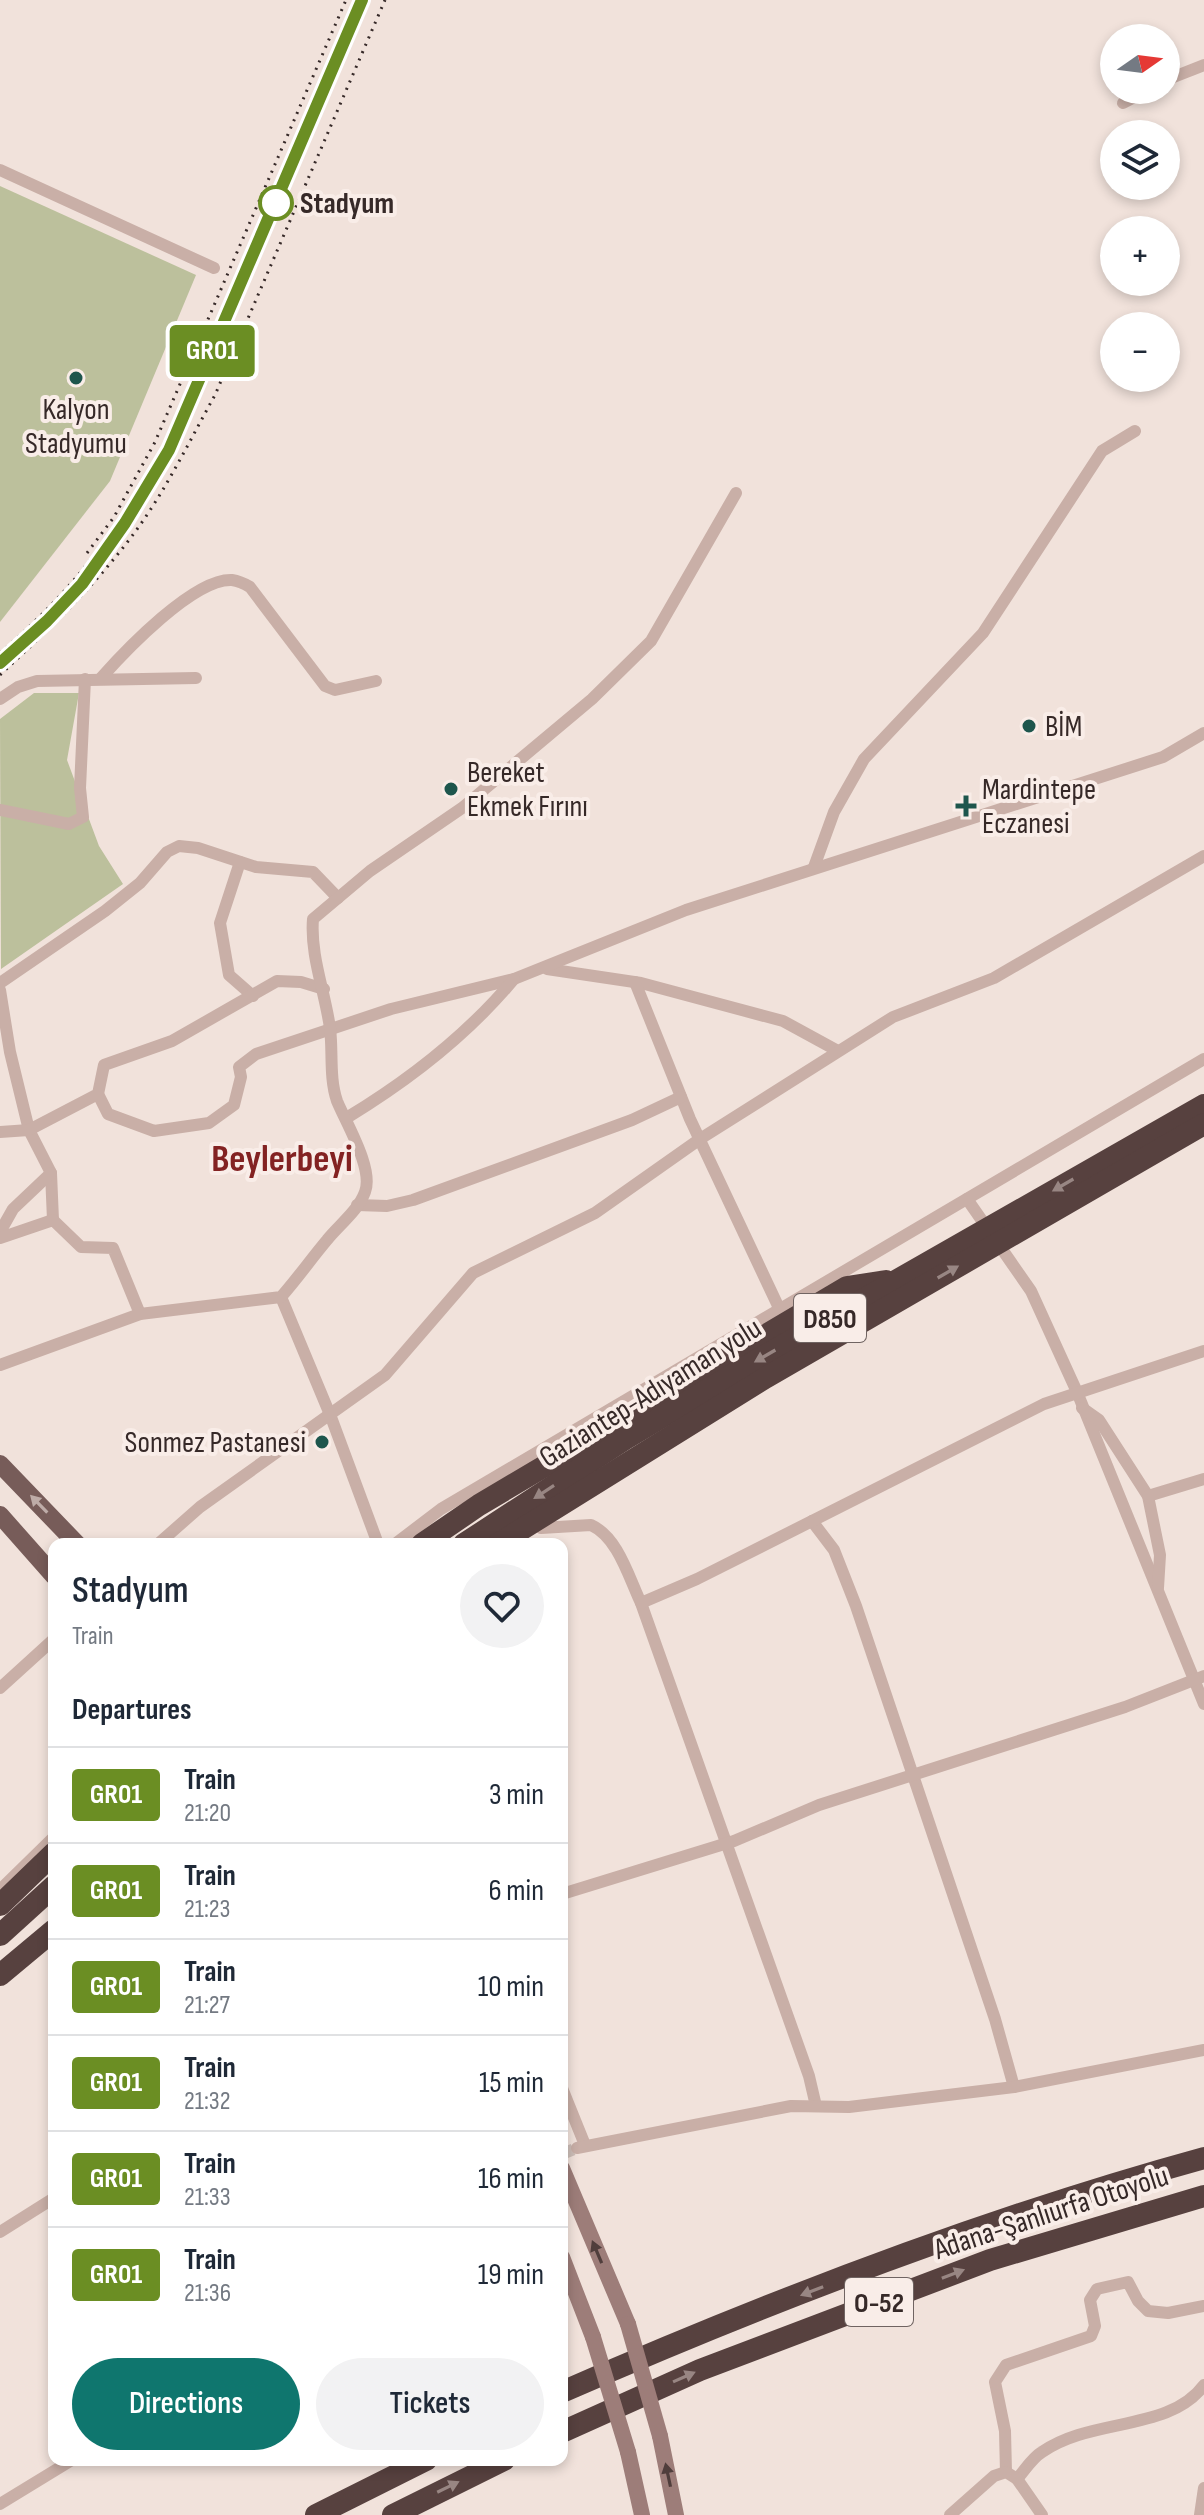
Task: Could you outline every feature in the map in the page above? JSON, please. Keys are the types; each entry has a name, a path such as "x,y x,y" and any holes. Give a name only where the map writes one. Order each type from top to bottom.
{"highway":[{"name":"Gaziantep-Adıyaman yolu","path":"994,1235 1204,1105"},
{"name":"Gaziantep-Adıyaman yolu","path":"473,1538 625,1439 994,1235 1204,1124"},
{"name":"Gaziantep-Adıyaman yolu","path":"507,1538 908,1284"},
{"path":"431,1538 493,1497 847,1287 908,1284 896,1314 689,1435 525,1538"},
{"path":"0,1905 48,1859"},
{"path":"0,1935 48,1891"},
{"path":"0,1953 48,1910"},
{"path":"0,1975 48,1935"},
{"name":"Adana-Şanlıurfa Otoyolu","path":"568,2389 687,2339 983,2226 1117,2182 1204,2158"},
{"name":"Adana-Şanlıurfa Otoyolu","path":"568,2429 700,2370 990,2260 1204,2196"},
{"path":"316,2515 414,2466"},
{"path":"393,2515 492,2466"}],"main road":[{"path":"0,1464 71,1538"},
{"path":"0,1515 48,1569"}],"street":[{"path":"1180,74 1204,65"},
{"path":"0,170 214,268"},
{"path":"814,867 834,812 864,759 983,633 1102,451 1135,431"},
{"path":"0,1365 140,1314 281,1297 357,1205 365,1192 368,1173 357,1151 348,1117 338,1101 324,989 311,940 313,919 370,871 462,808 592,699 651,641 736,493"},
{"path":"101,678 157,620 215,585 232,580 250,587 325,686 335,690 376,681"},
{"path":"0,699 18,687 37,681 196,678"},
{"path":"0,810 69,824 83,817 80,788 85,679"},
{"path":"324,989 301,982 277,981 172,1041 104,1065 98,1094 108,1114 154,1131 209,1123 234,1105 241,1077 239,1067 256,1054 391,1009 514,979 686,910 1163,757 1204,733"},
{"path":"0,983 105,911 140,883 167,852 179,846 198,848 240,862 313,872 338,898"},
{"path":"165,1538 200,1507 331,1417 385,1375 473,1273 595,1213 700,1139 893,1017 994,978 1204,856"},
{"path":"240,862 220,923 229,975 253,996"},
{"path":"544,968 635,982 783,1021 838,1051"},
{"path":"348,1117 388,1093 483,1016 514,979"},
{"path":"635,982 681,1097 779,1308"},
{"path":"0,990 10,1052 29,1130 51,1173 53,1220 81,1247 113,1248 140,1314"},
{"path":"403,1538 441,1509 1204,1059"},
{"path":"0,1132 29,1130 98,1094"},
{"path":"357,1205 387,1206 413,1200 632,1120 681,1097"},
{"path":"0,1232 13,1209 51,1173"},
{"path":"967,1199 1031,1291 1077,1392 1158,1591 1200,1678 1204,1704"},
{"path":"0,1238 53,1220"},
{"path":"281,1297 331,1417 376,1538"},
{"path":"641,1603 1044,1404 1204,1351"},
{"path":"1082,1408 1099,1420 1148,1496 1160,1555 1158,1591"},
{"path":"1148,1496 1204,1479"},
{"path":"812,1521 834,1550 844,1574 995,2019 1014,2087"},
{"path":"541,1528 591,1525 598,1528 612,1544 641,1603 809,2076 816,2106"},
{"path":"0,1688 48,1644"},
{"path":"568,1892 726,1843 819,1805 1125,1707 1200,1678"},
{"path":"0,1890 48,1843"},
{"path":"568,2106 581,2146 639,2138 701,2121 791,2106 849,2107 1014,2087 1204,2050"},
{"path":"568,2182 628,2324 660,2436 676,2515"},
{"path":"0,2232 48,2202"},
{"path":"568,2272 593,2337 628,2452 642,2515"},
{"path":"1042,2515 1012,2475 995,2382 1001,2368 1010,2362 1091,2336 1095,2326 1090,2300 1101,2287 1128,2282 1143,2307 1157,2313 1204,2306"},
{"path":"950,2515 994,2476 1012,2475 1041,2452 1111,2424 1167,2414 1191,2400 1204,2385"},
{"path":"0,2504 62,2466"},
{"path":"1200,2515 1204,2488"}],"green space":[{"name":"Kalyon Stadyumu","path":"0,186 196,275 110,481 0,622"},
{"path":"34,693 79,693 67,760 99,846 123,884 1,969 0,719"}],"tunnel":[{"path":"568,2152 577,2148"}],"railway":[{"path":"87,553 114,517 155,442 346,0"},
{"path":"99,560 169,450 362,0"},
{"path":"0,675 88,589 135,532 167,482 215,395 385,0"},
{"path":"0,653 53,603 100,547"}],"train":[{"name":"GR01","path":"0,663 82,584 125,523 169,450 362,0"}],"place":[{"name":"Stadyum","path":"276,203"},
{"name":"Kalyon Stadyumu","path":"76,378"},
{"name":"BİM","path":"1029,726"},
{"name":"Bereket Ekmek Fırını","path":"451,789"},
{"name":"Mardintepe Eczanesi","path":"966,806"},
{"name":"Sonmez Pastanesi","path":"322,1442"}],"district":[{"name":"Beylerbeyi","path":"282,1158"}]}
